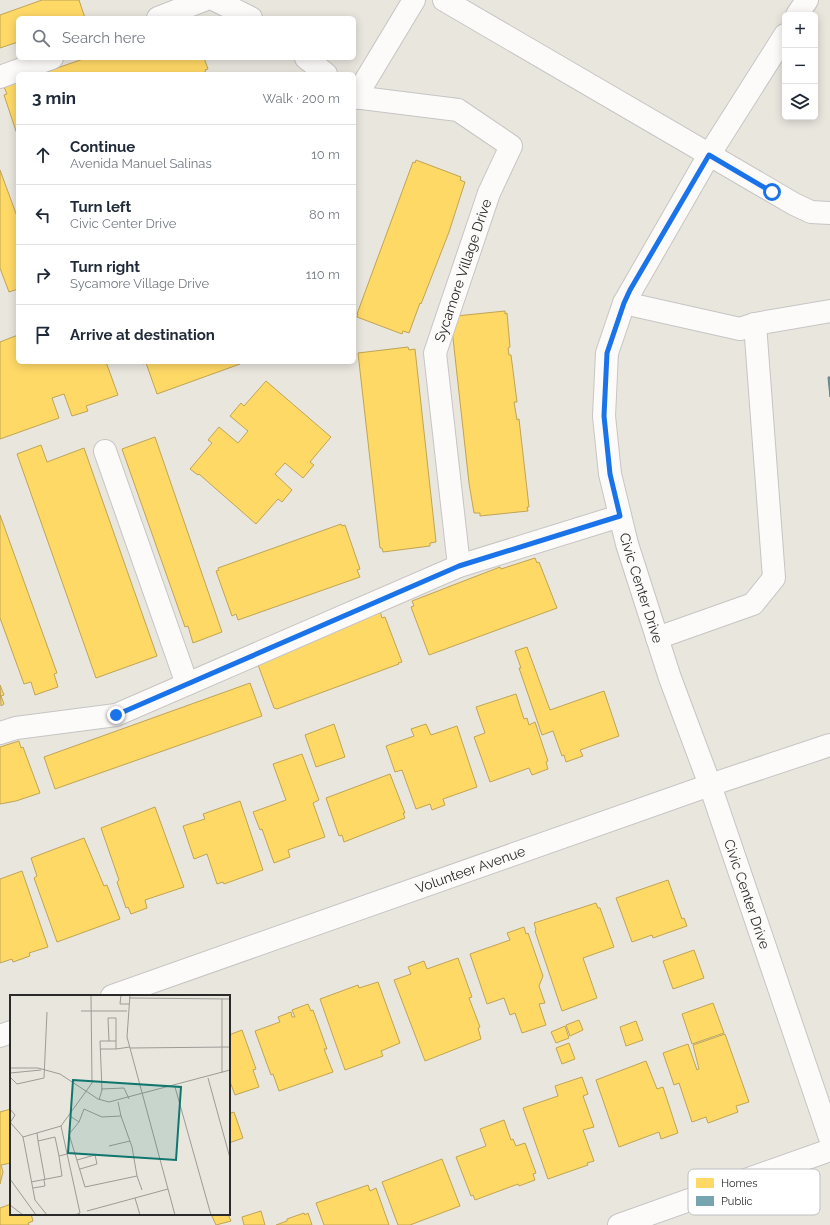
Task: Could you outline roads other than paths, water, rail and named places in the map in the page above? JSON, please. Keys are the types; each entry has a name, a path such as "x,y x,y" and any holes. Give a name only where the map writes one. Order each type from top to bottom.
{"street":[{"path":"163,16 204,0"},
{"path":"215,0 247,16"},
{"name":"Sycamore Village Drive","path":"356,95 414,0"},
{"path":"444,0 794,204 811,212 830,213"},
{"path":"799,12 807,0"},
{"name":"Civic Center Drive","path":"782,40 709,155 624,303 607,353 604,416 610,474 627,544 670,678 710,784 830,1138"},
{"path":"0,77 47,60"},
{"path":"308,60 324,72"},
{"name":"Sycamore Village Drive","path":"356,98 458,110 511,146 489,193 436,354 459,566"},
{"path":"624,303 740,329 755,324 830,312"},
{"path":"657,638 753,604 774,578 755,324"},
{"path":"105,451 187,684"},
{"path":"0,733 16,728 116,715 459,566 620,516"},
{"name":"Volunteer Avenue","path":"115,995 710,784 830,745"},
{"path":"0,1036 10,1032"},
{"path":"776,1169 830,1150"},
{"path":"618,1225 688,1200"}]}
